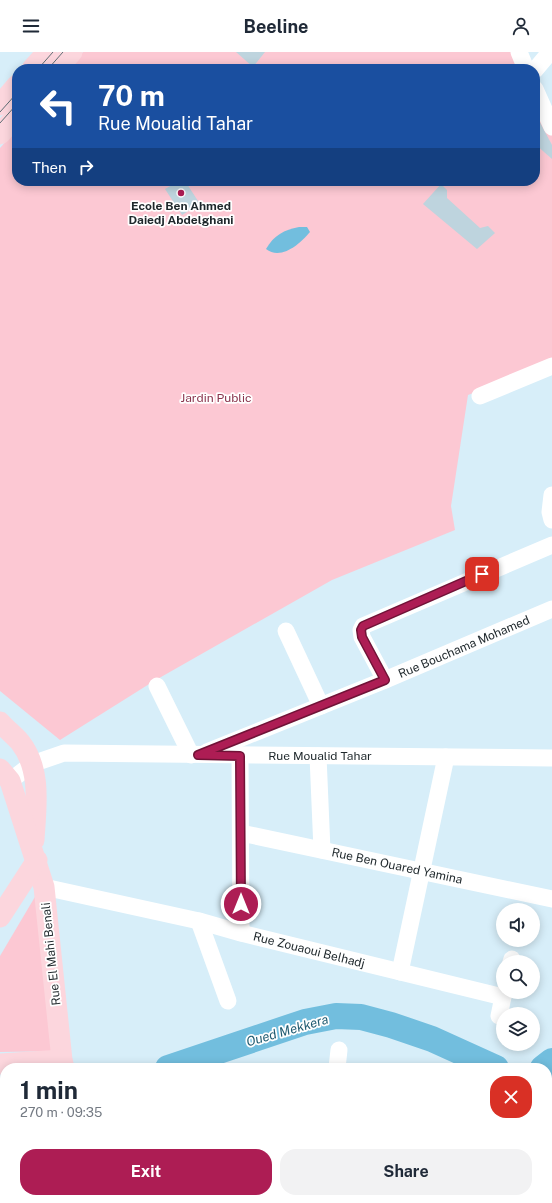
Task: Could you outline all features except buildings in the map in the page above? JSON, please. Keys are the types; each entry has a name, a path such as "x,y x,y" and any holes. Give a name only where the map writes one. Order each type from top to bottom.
{"main road":[{"path":"36,64 47,52"},
{"path":"61,64 72,52"},
{"path":"0,105 12,92"},
{"path":"0,134 12,121"},
{"path":"0,722 20,742 32,764 37,789 35,855 0,917"},
{"path":"5,775 35,855"},
{"name":"Rue El Mahi Benali","path":"35,855 44,886 63,1063"}],"street":[{"path":"519,52 524,64"},
{"path":"540,64 550,52"},
{"path":"540,100 552,127"},
{"path":"480,396 552,366"},
{"path":"552,494 550,512 552,520"},
{"path":"385,680 362,637 361,630 363,626 552,545"},
{"name":"Rue Bouchama Mohamed","path":"195,755 385,680 552,609"},
{"path":"286,631 321,706"},
{"path":"157,686 195,755"},
{"name":"Rue Moualid Tahar","path":"5,775 64,753 89,752 240,756 552,758"},
{"path":"240,756 241,933"},
{"path":"318,756 322,850"},
{"path":"400,972 423,871 446,757"},
{"name":"Rue Ben Ouared Yamina","path":"241,833 552,899"},
{"name":"Rue Zouaoui Belhadj","path":"44,886 199,921 241,933 400,972 496,993"},
{"path":"199,921 228,1001"},
{"path":"338,1063 339,1050"}],"green space":[{"path":"83,52 522,52 527,64 72,64"},
{"name":"Jardin Public","path":"540,93 552,121 552,362 468,395 451,506 455,530 332,580 154,681 60,740 0,691 0,148 12,135 12,186 540,186"},
{"path":"42,885 58,1051 0,1052 0,956"}],"water":[{"path":"299,227 307,227 310,232 290,249 278,253 266,249 272,240 280,234"}],"waterway":[{"name":"Oued Mekkera","path":"183,1063 305,1022 336,1016 361,1017 391,1025 432,1039 485,1063"}],"tram line":[{"path":"42,64 53,52"},
{"path":"52,64 63,52"},
{"path":"0,112 12,99"},
{"path":"0,123 12,110"}],"place":[{"name":"Ecole Ben Ahmed Daiedj Abdelghani","path":"181,193"}],"route":[{"path":"241,904 240,756 198,755 385,680 362,637 361,630 363,626 482,574"}]}
